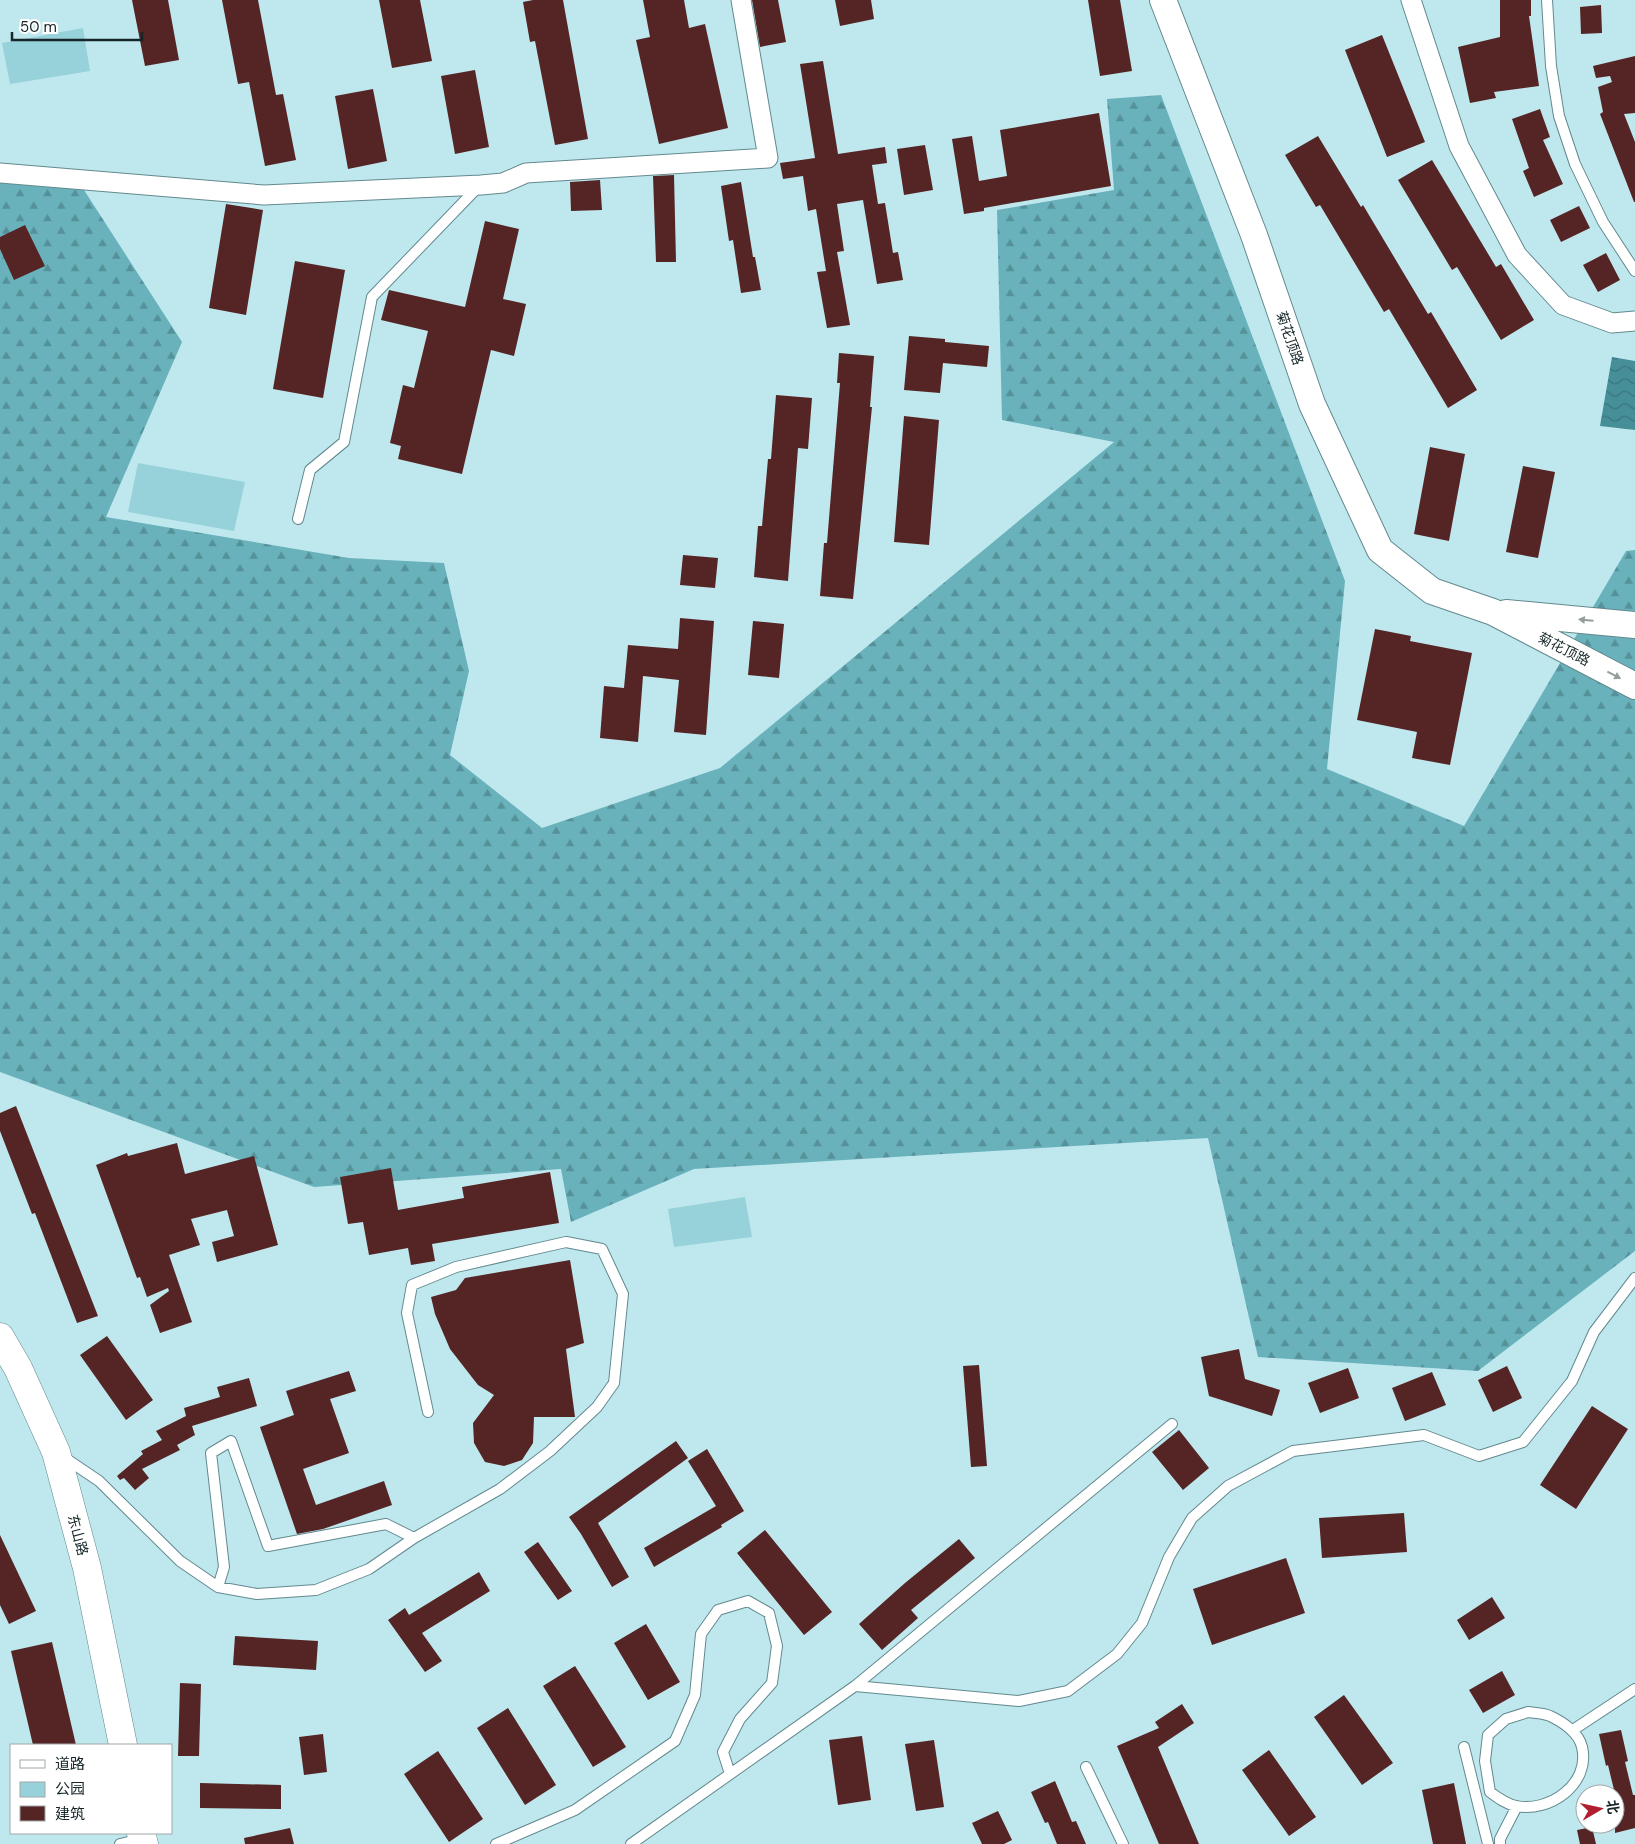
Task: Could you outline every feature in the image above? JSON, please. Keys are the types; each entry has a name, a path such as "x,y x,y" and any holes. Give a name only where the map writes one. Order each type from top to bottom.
{"main road":[{"name":"东山路","path":"0,1337 18,1368 56,1452 87,1568 123,1744"}],"street":[{"path":"0,173 264,195 481,185 503,183 526,173 768,158 741,0"},
{"name":"菊花顶路","path":"1163,0 1254,235 1312,404 1380,550 1432,591 1493,612 1635,686"},
{"path":"1411,0 1459,146 1517,255 1564,305 1612,323 1635,321"},
{"name":"菊花顶路","path":"1493,612 1635,625"}],"lane":[{"path":"1547,0 1551,66 1559,116 1575,164 1603,222 1635,271"},
{"path":"298,519 310,470 344,442 372,297 481,185"},
{"path":"56,1452 100,1481 180,1561 218,1587 257,1594 316,1590 369,1569 414,1538 500,1489 550,1450 597,1407 614,1383 623,1294 602,1249 566,1242 456,1267 412,1285 407,1313 428,1412"},
{"path":"855,1686 1018,1701 1068,1691 1117,1654 1142,1623 1169,1557 1192,1518 1228,1486 1293,1450 1424,1435 1480,1456 1523,1442 1572,1381 1594,1332 1635,1278"},
{"path":"632,1844 855,1686 1172,1424"},
{"path":"218,1587 224,1567 211,1453 231,1441 268,1546 386,1524 414,1538"},
{"path":"496,1844 575,1810 675,1740 694,1695 701,1634 718,1610 748,1601 769,1613 777,1646 772,1683 740,1719 723,1752 730,1774"},
{"path":"1573,1730 1635,1689"},
{"path":"1528,1712 1549,1715 1573,1730 1582,1747 1582,1768 1573,1786 1559,1798 1538,1807 1517,1806 1504,1802 1490,1792 1485,1761 1488,1735 1506,1719 1528,1712"},
{"path":"1464,1747 1488,1844"},
{"path":"1086,1767 1123,1844"},
{"path":"1500,1844 1500,1839 1517,1806"}],"green space":[{"path":"83,28 90,71 10,84 2,43"},
{"path":"1161,95 1345,581 1327,769 1464,826 1626,551 1635,550 1635,1251 1478,1371 1258,1357 1208,1138 694,1169 571,1222 561,1169 314,1187 0,1072 0,183 84,190 182,342 106,517 349,558 444,563 469,671 450,755 542,828 720,768 1114,442 1002,420 997,210 1114,190 1107,99"},
{"path":"138,463 245,482 234,531 128,512"},
{"path":"745,1197 752,1237 674,1247 668,1209"}],"water":[{"path":"1612,357 1635,361 1635,430 1600,426"}],"building":[{"path":"132,0 168,0 179,60 145,66"},
{"path":"222,0 258,0 276,95 283,94 296,160 265,166 249,82 238,84"},
{"path":"379,0 420,0 432,61 392,68"},
{"path":"563,0 588,139 555,145 535,41 530,42 523,2"},
{"path":"643,0 684,0 689,28 705,24 728,128 659,144 636,40 650,37"},
{"path":"752,0 778,0 786,42 760,47"},
{"path":"835,0 871,0 874,19 840,26"},
{"path":"1088,0 1120,0 1132,71 1100,76"},
{"path":"1500,0 1531,0 1531,16 1529,16 1539,86 1494,92 1496,98 1470,103 1458,47 1500,37"},
{"path":"1601,5 1602,33 1581,34 1580,7"},
{"path":"1382,35 1425,142 1387,157 1345,50"},
{"path":"1635,56 1635,113 1624,114 1635,142 1634,202 1600,114 1603,112 1598,87 1612,82 1610,76 1596,78 1593,66"},
{"path":"823,61 838,154 885,147 887,163 872,165 878,204 885,203 893,253 898,252 903,280 877,284 863,200 837,204 844,251 837,252 850,325 827,328 817,272 826,271 816,209 808,211 803,176 783,179 780,163 815,158 800,64"},
{"path":"475,70 489,147 455,154 441,76"},
{"path":"373,89 387,161 348,169 335,96"},
{"path":"1540,109 1550,137 1543,140 1563,184 1534,197 1523,171 1529,168 1512,119"},
{"path":"1099,113 1111,186 984,208 984,211 964,214 952,139 972,136 979,181 1007,176 1000,130"},
{"path":"1318,136 1361,207 1363,205 1428,314 1431,312 1477,390 1448,408 1389,309 1384,312 1320,205 1316,207 1285,155"},
{"path":"925,145 933,190 904,195 897,149"},
{"path":"1432,160 1496,267 1501,264 1534,320 1501,340 1457,267 1452,270 1398,180"},
{"path":"674,175 676,262 656,262 653,176"},
{"path":"600,180 602,210 571,211 570,182"},
{"path":"741,182 753,257 755,257 761,290 741,293 733,240 729,241 721,186"},
{"path":"226,204 263,210 246,315 209,308"},
{"path":"1579,206 1590,228 1561,242 1550,220"},
{"path":"485,221 519,229 503,299 526,304 514,356 491,350 462,474 398,459 401,446 390,443 403,385 414,388 428,331 381,320 389,290 465,307"},
{"path":"25,225 45,266 14,280 0,249 0,237"},
{"path":"1606,253 1620,280 1598,292 1583,265"},
{"path":"295,261 345,270 323,398 273,389"},
{"path":"909,336 989,346 987,367 943,363 940,393 904,390"},
{"path":"839,353 874,356 870,407 872,407 853,599 820,596 824,543 827,543 840,383 837,383"},
{"path":"776,395 812,398 808,449 798,448 788,581 754,577 758,526 762,526 768,459 771,459"},
{"path":"904,416 939,420 929,545 894,542"},
{"path":"1430,447 1465,454 1449,541 1414,534"},
{"path":"1523,466 1555,472 1538,558 1506,552"},
{"path":"683,555 718,558 715,588 680,585"},
{"path":"680,618 714,621 706,735 674,732 679,680 643,676 638,742 600,738 604,686 624,688 628,645 678,649"},
{"path":"753,621 784,624 779,678 748,675"},
{"path":"1375,629 1411,636 1410,641 1472,653 1450,765 1412,758 1417,732 1357,720"},
{"path":"16,1106 98,1316 77,1323 35,1213 32,1214 0,1131 0,1113"},
{"path":"177,1143 185,1174 254,1156 278,1245 217,1262 212,1242 234,1236 227,1210 191,1219 200,1245 169,1255 192,1322 160,1333 150,1305 169,1291 168,1288 147,1297 140,1277 137,1278 96,1165 127,1153 128,1156"},
{"path":"391,1168 398,1210 464,1198 462,1187 550,1172 559,1223 432,1244 435,1261 411,1265 408,1248 369,1255 363,1222 348,1224 340,1177"},
{"path":"570,1260 584,1343 566,1349 575,1417 534,1417 533,1443 522,1460 504,1466 485,1462 474,1443 473,1423 494,1395 478,1385 450,1349 435,1314 431,1297 456,1290 465,1278"},
{"path":"107,1336 153,1400 126,1420 80,1355"},
{"path":"1239,1349 1245,1379 1280,1390 1272,1416 1209,1396 1201,1357"},
{"path":"979,1365 987,1466 971,1467 963,1366"},
{"path":"1507,1366 1522,1398 1493,1412 1478,1380"},
{"path":"1348,1368 1359,1398 1320,1413 1308,1383"},
{"path":"349,1371 356,1391 330,1399 349,1453 303,1469 316,1505 384,1481 392,1505 323,1529 297,1534 260,1427 294,1415 286,1391"},
{"path":"1432,1372 1446,1405 1405,1421 1392,1388"},
{"path":"249,1378 257,1406 192,1426 195,1435 177,1445 180,1450 142,1469 149,1478 135,1490 124,1478 120,1480 117,1476 143,1454 141,1451 162,1440 156,1431 186,1416 184,1408 220,1397 217,1387"},
{"path":"1592,1406 1628,1429 1576,1509 1540,1485"},
{"path":"1179,1430 1209,1468 1183,1490 1152,1452"},
{"path":"676,1441 688,1458 598,1523 629,1577 612,1587 569,1517"},
{"path":"707,1449 744,1511 721,1525 722,1527 654,1567 644,1548 716,1506 688,1461"},
{"path":"1404,1513 1407,1552 1322,1558 1319,1518"},
{"path":"765,1530 832,1612 804,1635 737,1553"},
{"path":"0,1535 36,1611 9,1624 0,1605"},
{"path":"959,1539 975,1558 911,1610 918,1618 882,1650 859,1624"},
{"path":"538,1542 572,1591 558,1600 524,1552"},
{"path":"1286,1558 1305,1613 1212,1645 1193,1589"},
{"path":"479,1572 490,1591 422,1633 442,1661 425,1672 388,1620 405,1608 409,1615"},
{"path":"1492,1597 1505,1618 1469,1640 1457,1620"},
{"path":"646,1624 680,1682 648,1700 614,1643"},
{"path":"235,1636 318,1641 316,1670 233,1665"},
{"path":"52,1642 76,1744 33,1744 11,1651"},
{"path":"575,1666 626,1747 593,1767 543,1686"},
{"path":"1502,1671 1515,1695 1483,1713 1469,1690"},
{"path":"180,1683 201,1684 199,1756 178,1756"},
{"path":"1344,1695 1393,1763 1362,1785 1314,1717"},
{"path":"1182,1704 1194,1723 1158,1747 1199,1844 1159,1844 1117,1746 1159,1728 1155,1722"},
{"path":"508,1708 556,1785 525,1805 477,1728"},
{"path":"1621,1730 1628,1761 1625,1762 1633,1795 1635,1795 1635,1828 1625,1830 1625,1784 1613,1784 1608,1765 1606,1766 1599,1734"},
{"path":"323,1734 327,1772 304,1775 299,1737"},
{"path":"862,1736 871,1800 838,1805 829,1740"},
{"path":"934,1740 944,1807 916,1811 905,1744"},
{"path":"1269,1750 1316,1817 1289,1836 1242,1770"},
{"path":"438,1751 483,1819 449,1842 404,1774"},
{"path":"1055,1781 1072,1822 1076,1821 1086,1844 1057,1844 1048,1822 1045,1823 1031,1792"},
{"path":"200,1783 281,1785 281,1809 200,1808"},
{"path":"1454,1783 1466,1844 1433,1844 1422,1790"},
{"path":"998,1811 1012,1840 1004,1844 982,1844 972,1823"},
{"path":"290,1828 294,1844 245,1844 244,1838"},
{"path":"1578,1834 1594,1834 1596,1844 1580,1844"}]}
